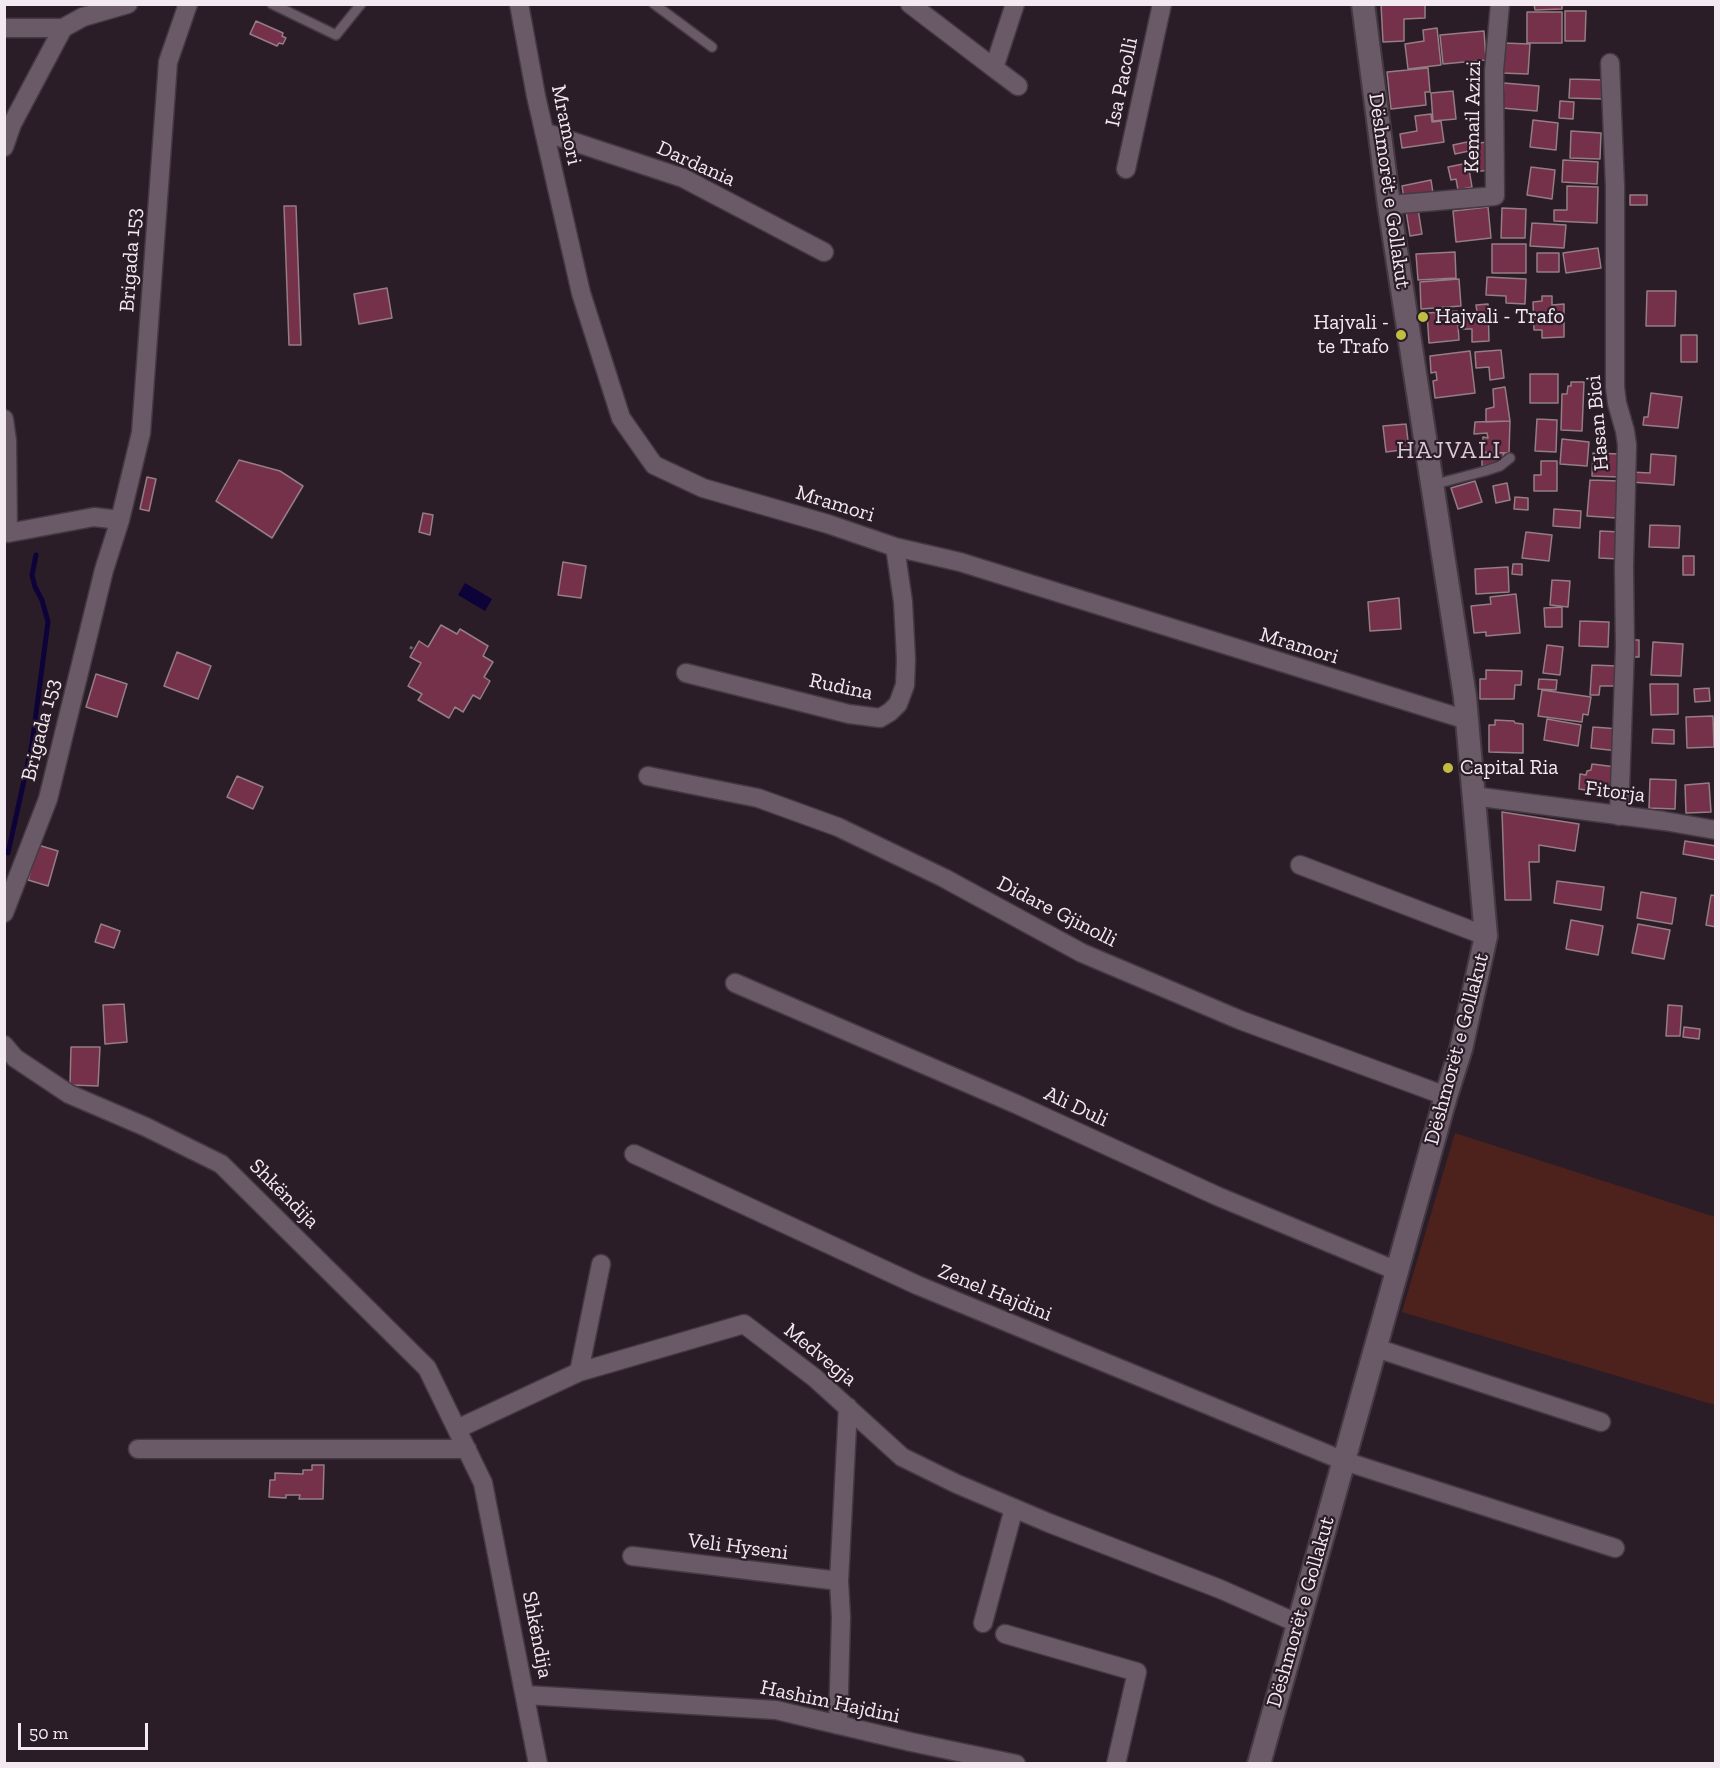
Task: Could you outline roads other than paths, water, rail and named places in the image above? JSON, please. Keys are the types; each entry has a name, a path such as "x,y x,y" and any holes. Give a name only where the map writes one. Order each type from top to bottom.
{"street":[{"path":"4,28 63,28 83,17 128,4"},
{"name":"Brigada 153","path":"4,913 48,799 104,570 120,520 141,433 168,62 188,4"},
{"name":"Mramori","path":"519,4 544,132 581,293 621,418 654,465 703,488 828,524 895,547 960,562 1467,720"},
{"path":"910,4 1018,86"},
{"path":"994,68 1015,4"},
{"name":"Isa Pacolli","path":"1126,169 1162,4"},
{"name":"Dëshmorët e Gollakut","path":"1259,1764 1461,1049 1486,936 1465,697 1389,205 1362,4"},
{"name":"Kemail Azizi","path":"1389,205 1495,196 1494,71 1500,4"},
{"path":"4,147 12,124 63,28"},
{"name":"Hasan Bici","path":"1610,63 1615,186 1615,387 1627,445 1625,648 1619,816"},
{"name":"Dardania","path":"544,132 683,178 824,252"},
{"path":"4,419 8,533 94,517 120,520"},
{"name":"Rudina","path":"686,673 849,714 880,718 890,712 898,704 905,686 906,659 903,602 895,547"},
{"name":"Didare Gjinolli","path":"648,777 758,798 838,827 944,879 1082,953 1240,1020 1446,1096"},
{"name":"Fitorja","path":"1473,796 1716,830"},
{"path":"1300,865 1486,936"},
{"name":"Ali Duli","path":"735,983 1016,1104 1217,1196 1397,1272"},
{"name":"Shkëndija","path":"4,1045 15,1058 69,1094 146,1127 221,1164 427,1368 483,1483 538,1764"},
{"name":"Zenel Hajdini","path":"634,1154 917,1285 1344,1461"},
{"path":"579,1372 602,1264"},
{"name":"Medvegja","path":"457,1429 579,1372 744,1324 815,1378 902,1457 1014,1508 1220,1589 1297,1623"},
{"path":"1376,1348 1601,1422"},
{"path":"838,1725 841,1617 839,1581 848,1407"},
{"path":"138,1449 467,1449"},
{"path":"1344,1461 1615,1548"},
{"path":"983,1623 1014,1508"},
{"name":"Veli Hyseni","path":"632,1556 839,1581"},
{"path":"1005,1634 1137,1672 1116,1764"},
{"name":"Hashim Hajdini","path":"526,1695 776,1710 1016,1764"}],"lane":[{"path":"272,4 336,35 361,4"},
{"path":"654,4 712,46"},
{"path":"1432,484 1500,466 1510,458"}],"waterway":[{"path":"8,853 32,744 48,622 32,575 36,555"}],"place":[{"name":"Hajvali - Trafo","path":"1423,317"},
{"name":"Hajvali - te Trafo","path":"1401,335"},
{"name":"Capital Ria","path":"1448,768"}],"district":[{"name":"HAJVALI","path":"1449,451"}]}
